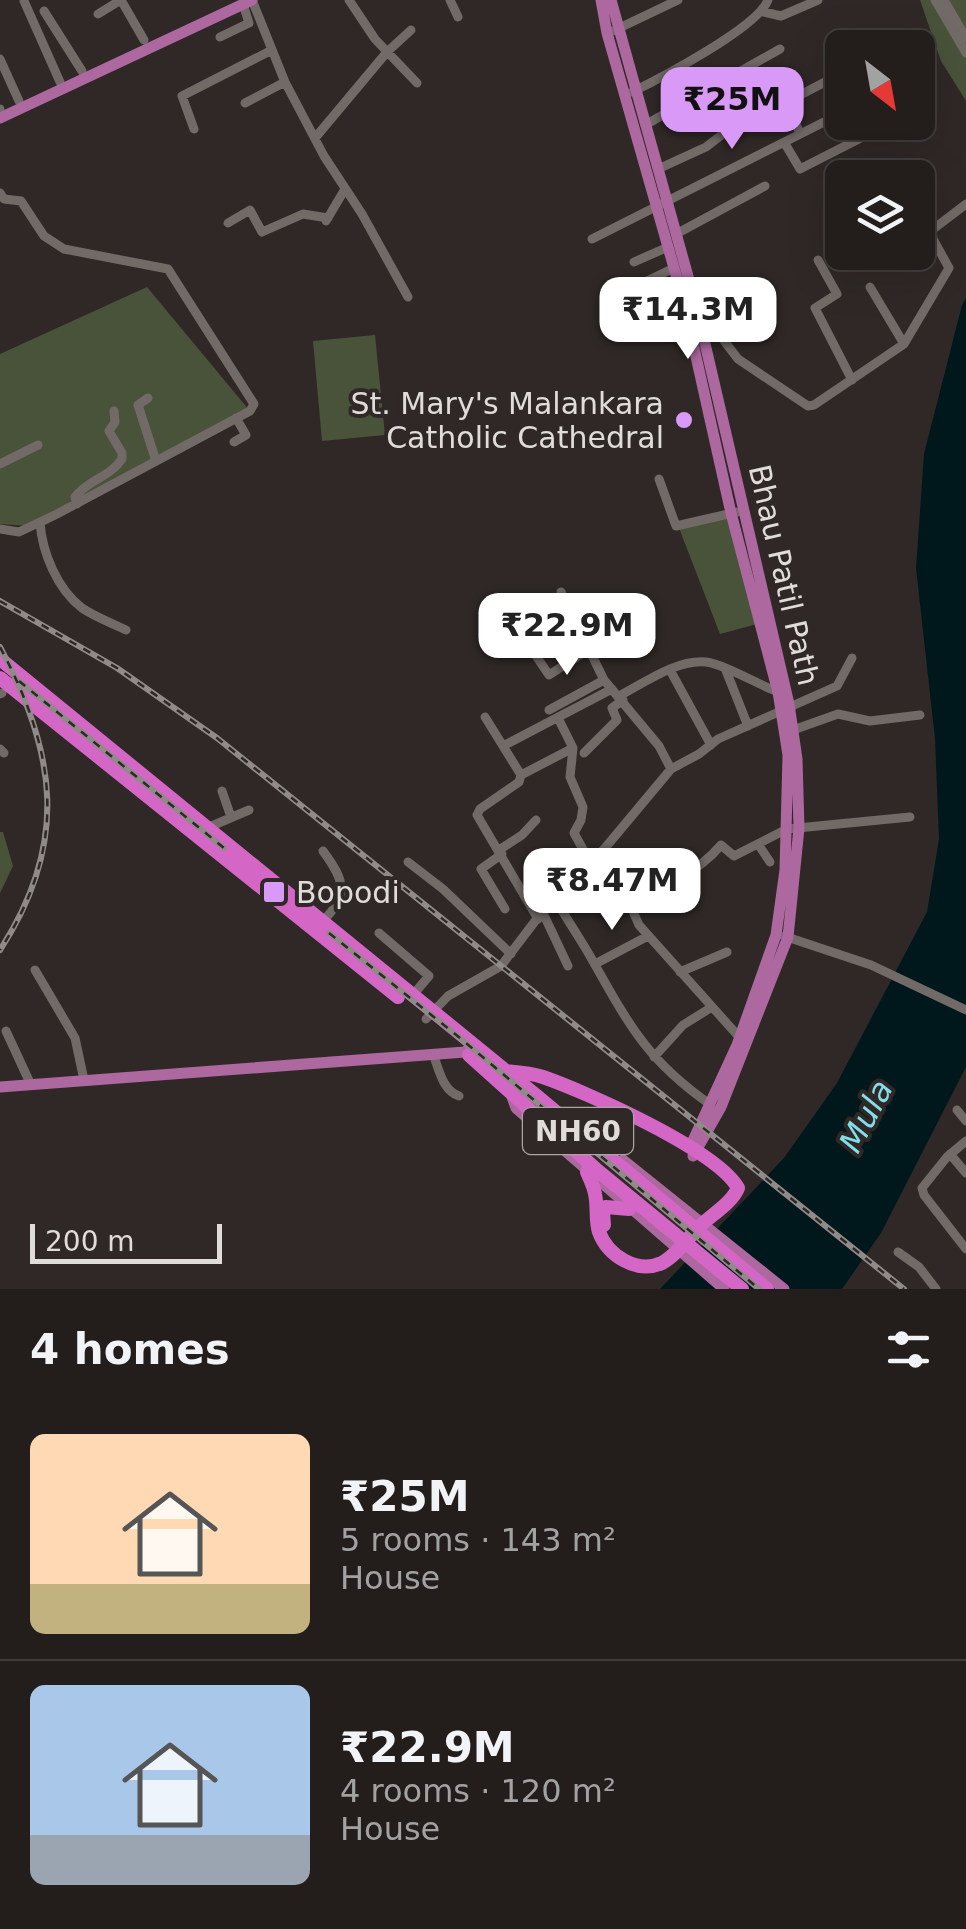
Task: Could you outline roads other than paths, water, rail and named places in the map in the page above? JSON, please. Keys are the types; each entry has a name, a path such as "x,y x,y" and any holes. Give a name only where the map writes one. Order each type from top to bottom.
{"highway":[{"name":"NH60","path":"0,659 30,693 268,896 497,1072 538,1097 577,1131 671,1229 767,1289"},
{"name":"NH60","path":"1,685 30,693 206,828 412,996 429,1016"},
{"name":"NH60","path":"497,1072 510,1092 742,1289"},
{"path":"497,1072 540,1076 558,1083 690,1149 732,1179 737,1192 673,1255 656,1265 628,1263 605,1243 598,1229 595,1192 587,1172"},
{"path":"538,1097 542,1088 558,1083"},
{"path":"629,1210 612,1205 603,1212 606,1231 618,1248 631,1256 654,1259 669,1250 731,1188 690,1149"}],"main road":[{"name":"Bhau Patil Path","path":"601,0 662,206 676,234 778,692 792,730 793,828 782,936 721,1107 690,1149"},
{"name":"Bhau Patil Path","path":"611,0 612,32"},
{"path":"0,118 144,40 245,1"},
{"path":"0,110 245,1"},
{"name":"Bhau Patil Path","path":"630,93 645,125 658,170 668,247 694,322"},
{"name":"Bhau Patil Path","path":"737,512 785,709 793,828"},
{"name":"Bhau Patil Path","path":"690,1149 782,936"},
{"path":"0,1087 469,1049"},
{"path":"510,1092 516,1108 629,1210 671,1229 724,1289"},
{"path":"577,1131 597,1140 784,1289"}],"street":[{"path":"98,14 121,0 144,40"},
{"path":"349,0 387,52 417,83"},
{"path":"450,0 458,17"},
{"path":"612,32 678,0"},
{"path":"630,93 702,54 764,12 768,0"},
{"path":"764,12 782,16 818,0"},
{"path":"934,0 966,53"},
{"path":"944,0 966,38"},
{"path":"220,37 249,23 245,1"},
{"path":"245,1 315,138 408,297"},
{"path":"24,2 72,78"},
{"path":"44,11 72,78"},
{"path":"315,138 387,52 411,30"},
{"path":"645,125 780,49"},
{"path":"194,130 182,96 272,50"},
{"path":"0,59 20,101"},
{"path":"245,103 285,82"},
{"path":"658,170 706,147 754,110 792,98 825,82"},
{"path":"792,98 787,106 800,134"},
{"path":"592,239 825,122"},
{"path":"784,142 800,169 857,140"},
{"path":"676,234 765,186"},
{"path":"228,222 250,210 262,232 303,214 327,221 345,189"},
{"path":"0,193 4,199 21,201 44,236 64,249 168,269 253,401 252,409 77,504 19,532 0,529"},
{"path":"694,322 712,326 738,359 808,406 814,406 904,344 950,268 933,240 932,230 966,204"},
{"path":"634,262 668,247"},
{"path":"818,260 837,294 814,308 852,380"},
{"path":"626,291 674,268"},
{"path":"870,287 904,344"},
{"path":"148,398 138,404 156,461"},
{"path":"77,504 75,496 82,488 107,475 122,459 109,432 115,422 114,412"},
{"path":"234,442 246,435 236,418"},
{"path":"0,464 38,445"},
{"path":"660,478 676,526 737,512"},
{"path":"40,522 42,547 72,597 83,609 126,630"},
{"path":"560,592 604,680 659,746 671,768"},
{"path":"539,612 569,662"},
{"path":"521,634 548,675 589,649"},
{"path":"429,1016 448,996 497,969 554,898 606,848 671,768 748,726 837,686 852,658"},
{"path":"502,746 670,670 704,661 778,692"},
{"path":"725,668 748,726"},
{"path":"670,670 711,745"},
{"path":"549,710 604,680"},
{"path":"584,754 617,720 612,708 618,695"},
{"path":"792,730 838,714 870,721 920,715"},
{"path":"485,717 521,775"},
{"path":"558,718 573,748 570,777 583,807 574,834 590,862"},
{"path":"568,966 477,813 519,782 521,775 573,748"},
{"path":"222,790 231,817"},
{"path":"206,828 250,810"},
{"path":"619,877 631,872 645,880 680,876 708,860 722,845 734,856 793,828 910,817"},
{"path":"505,909 481,869 536,820"},
{"path":"758,844 770,862"},
{"path":"606,848 648,936 740,1038"},
{"path":"321,923 342,897 338,874 322,851"},
{"path":"408,862 443,889 510,954"},
{"path":"554,898 620,1014 654,1057 711,1105"},
{"path":"379,933 429,976 412,996"},
{"path":"595,964 648,936"},
{"path":"782,936 871,966 966,1010"},
{"path":"680,972 727,952"},
{"path":"35,970 75,1038 84,1080"},
{"path":"654,1057 684,1025 712,1007"},
{"path":"6,1031 30,1085"},
{"path":"433,1054 445,1085 458,1096"},
{"path":"957,1110 966,1120"},
{"path":"966,1141 925,1181 922,1190 966,1248"},
{"path":"950,1154 966,1173"},
{"path":"898,1252 919,1268 936,1289"}],"water":[{"name":"Mula","path":"966,298 966,1067 881,1233 842,1289 660,1289 784,1158 837,1083 927,912 939,839 935,739 916,568 924,454"}],"railway":[{"path":"0,601 117,668 217,738 904,1289"},
{"path":"0,647 34,725 47,799 37,873 0,950"},
{"path":"19,681 224,848"},
{"path":"329,933 759,1289"}],"place":[{"name":"St. Mary's Malankara Catholic Cathedral","path":"684,420"},
{"name":"Bopodi","path":"274,892"}]}
